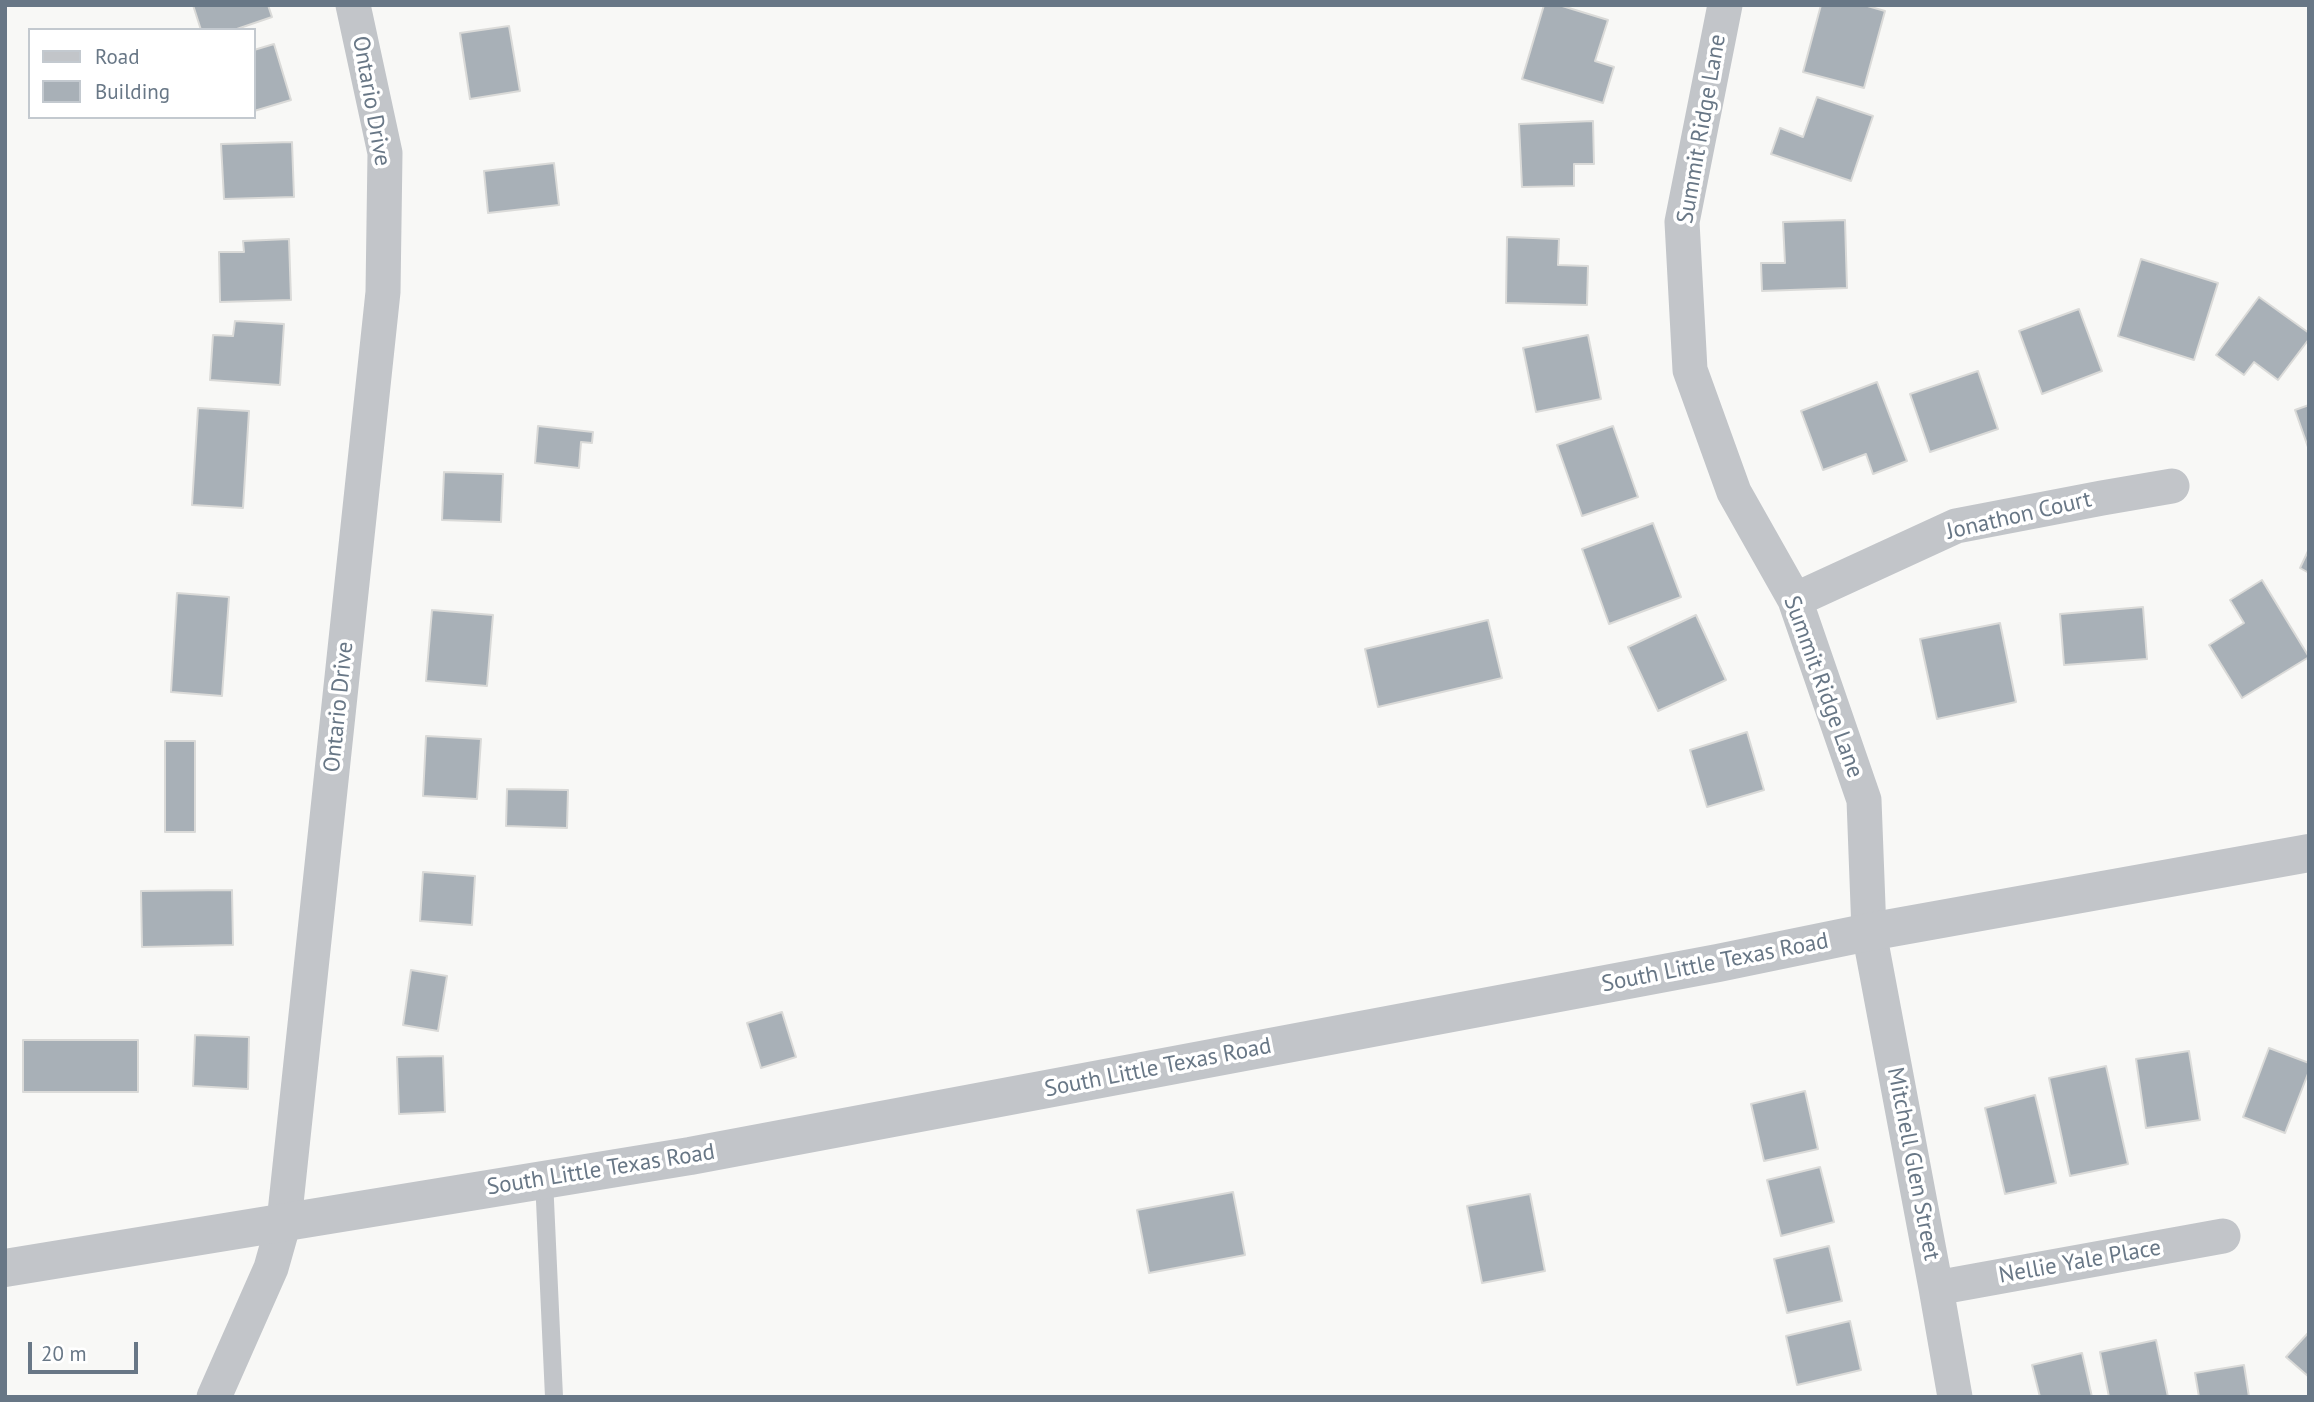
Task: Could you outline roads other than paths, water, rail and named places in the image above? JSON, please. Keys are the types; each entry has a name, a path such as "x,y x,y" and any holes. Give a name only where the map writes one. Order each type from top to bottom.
{"street":[{"name":"Ontario Drive","path":"214,1397 271,1268 284,1222 383,292 385,153 353,5"},
{"name":"Summit Ridge Lane","path":"1725,5 1682,222 1690,370 1734,492 1795,600 1864,800 1868,932"},
{"name":"Jonathon Court","path":"1795,600 1956,526 2172,486"},
{"name":"South Little Texas Road","path":"5,1268 690,1156 1718,963 1868,932 2309,853"},
{"name":"Mitchell Glen Street","path":"1868,932 1937,1288 1955,1397"},
{"name":"Nellie Yale Place","path":"1937,1288 2223,1236"}],"lane":[{"path":"544,1180 554,1397"}]}
